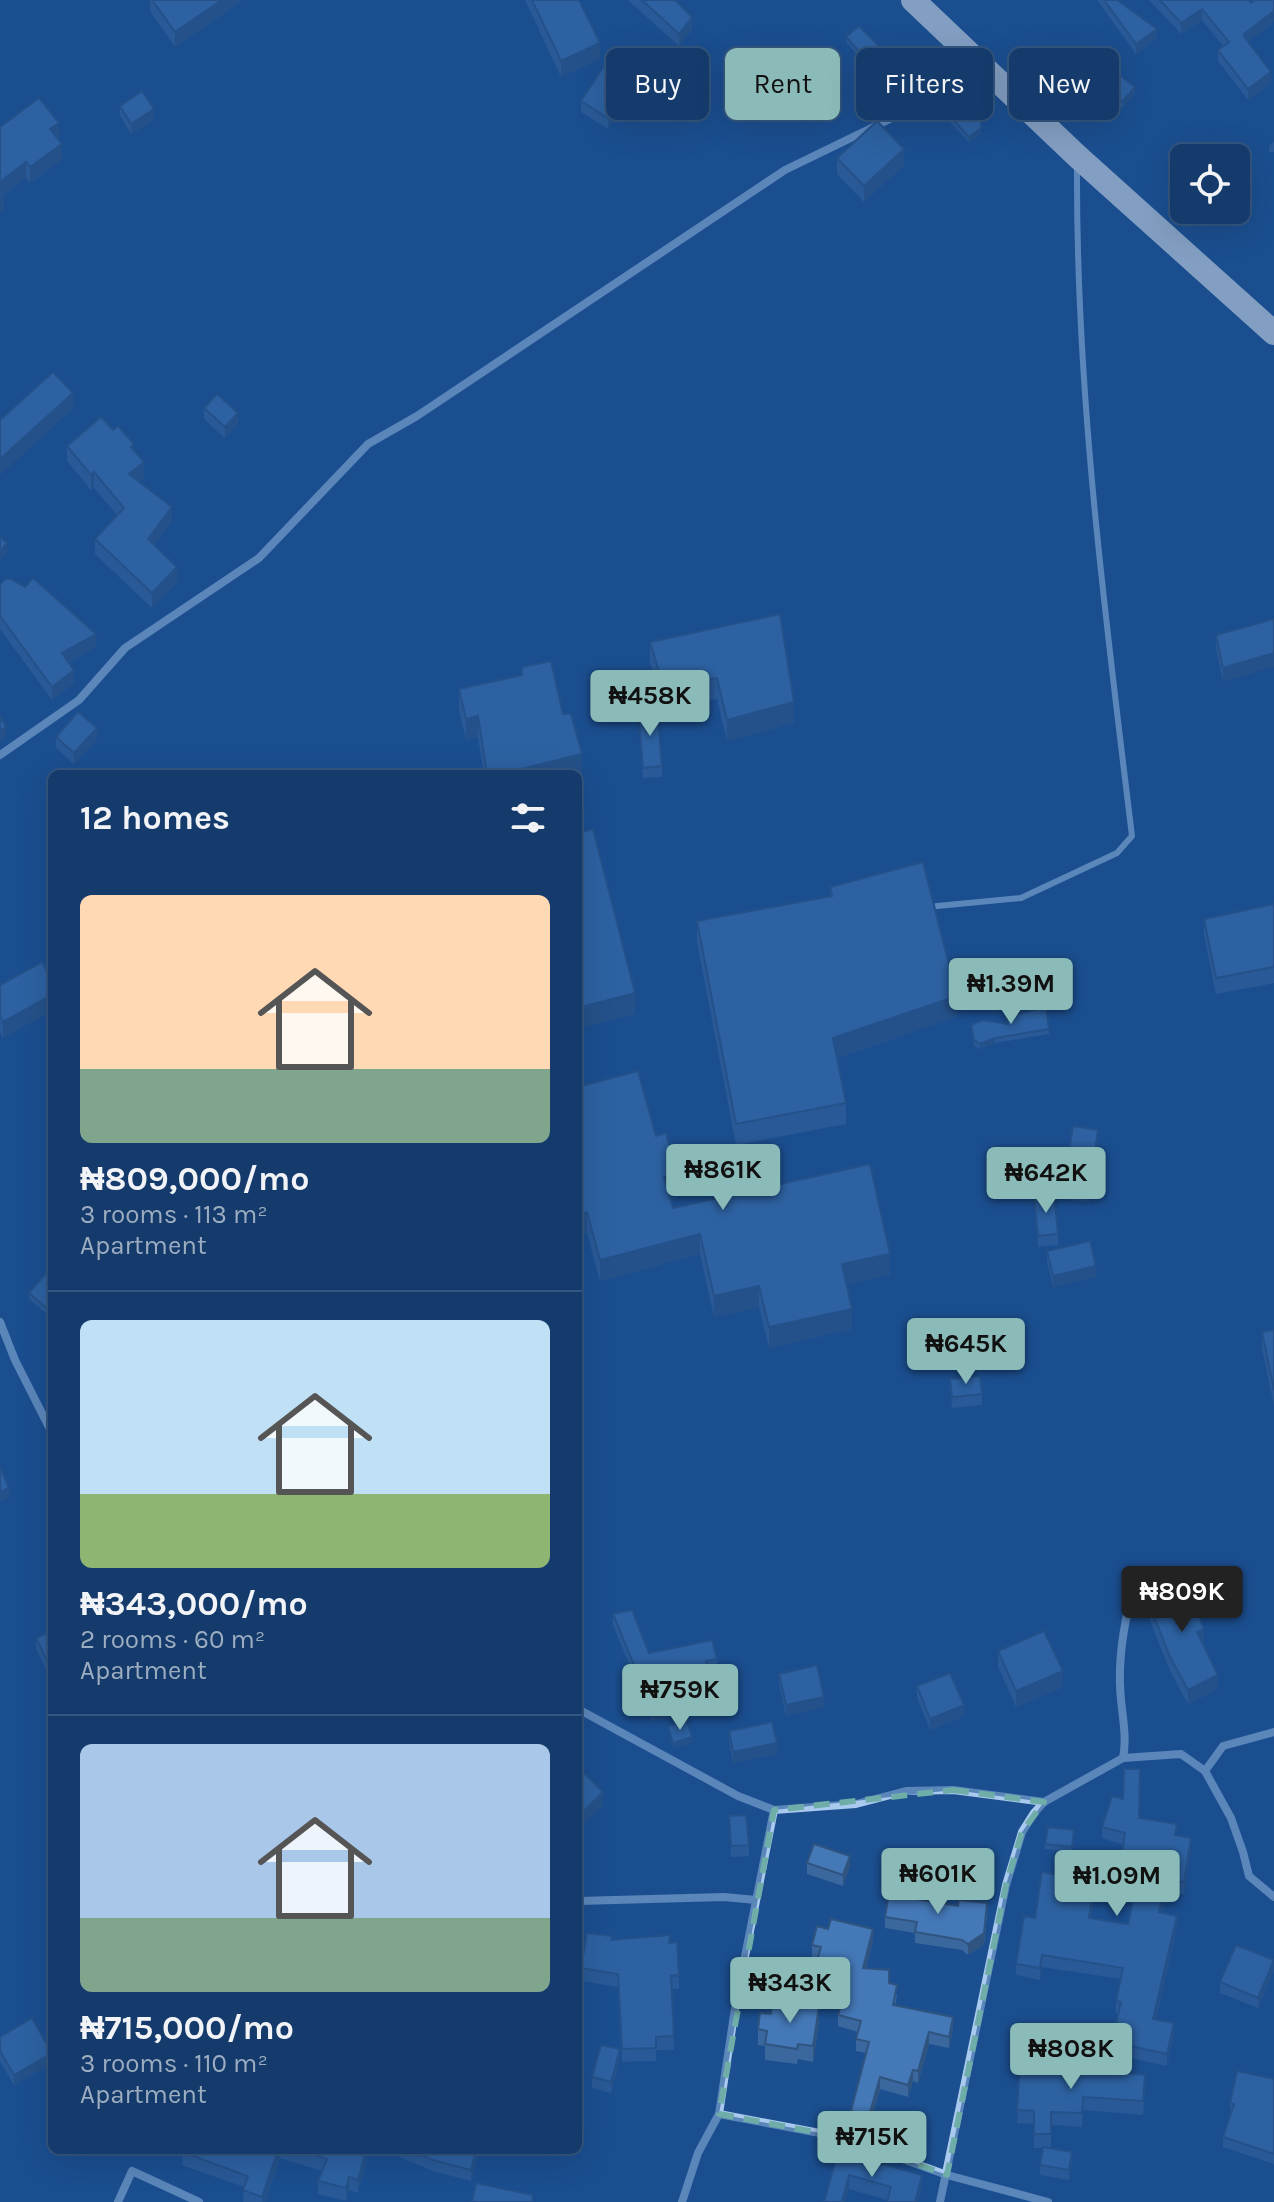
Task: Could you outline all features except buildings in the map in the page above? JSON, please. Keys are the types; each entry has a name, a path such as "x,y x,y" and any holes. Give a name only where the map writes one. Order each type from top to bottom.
{"highway":[{"path":"913,0 963,48"},
{"path":"993,76 1274,333"}],"street":[{"path":"0,755 79,700 125,648 259,558 368,444 417,416 785,170 888,120"},
{"path":"0,1322 15,1360 48,1425"},
{"path":"1123,1758 1126,1744 1120,1683 1125,1621 1134,1584"},
{"path":"582,1711 738,1796 774,1810 856,1804 906,1791 953,1790 1044,1802"},
{"path":"1205,1771 1223,1746 1274,1732"},
{"path":"940,2202 1006,1885 1022,1832 1044,1802 1123,1758 1181,1754 1205,1771 1231,1818 1249,1876 1274,1897"},
{"path":"682,2202 698,2153 719,2114 736,2002 774,1810"},
{"path":"582,1901 724,1897 756,1900"},
{"path":"719,2114 841,2137 947,2175 1048,2202"},
{"path":"118,2202 132,2171 199,2202"}],"lane":[{"path":"937,906 1021,898 1117,853 1132,836 1094,523 1077,265 1077,156"}],"highlighted area":[{"path":"953,1790 1044,1802 1022,1832 1006,1885 947,2175 841,2137 719,2114 774,1810"}]}
